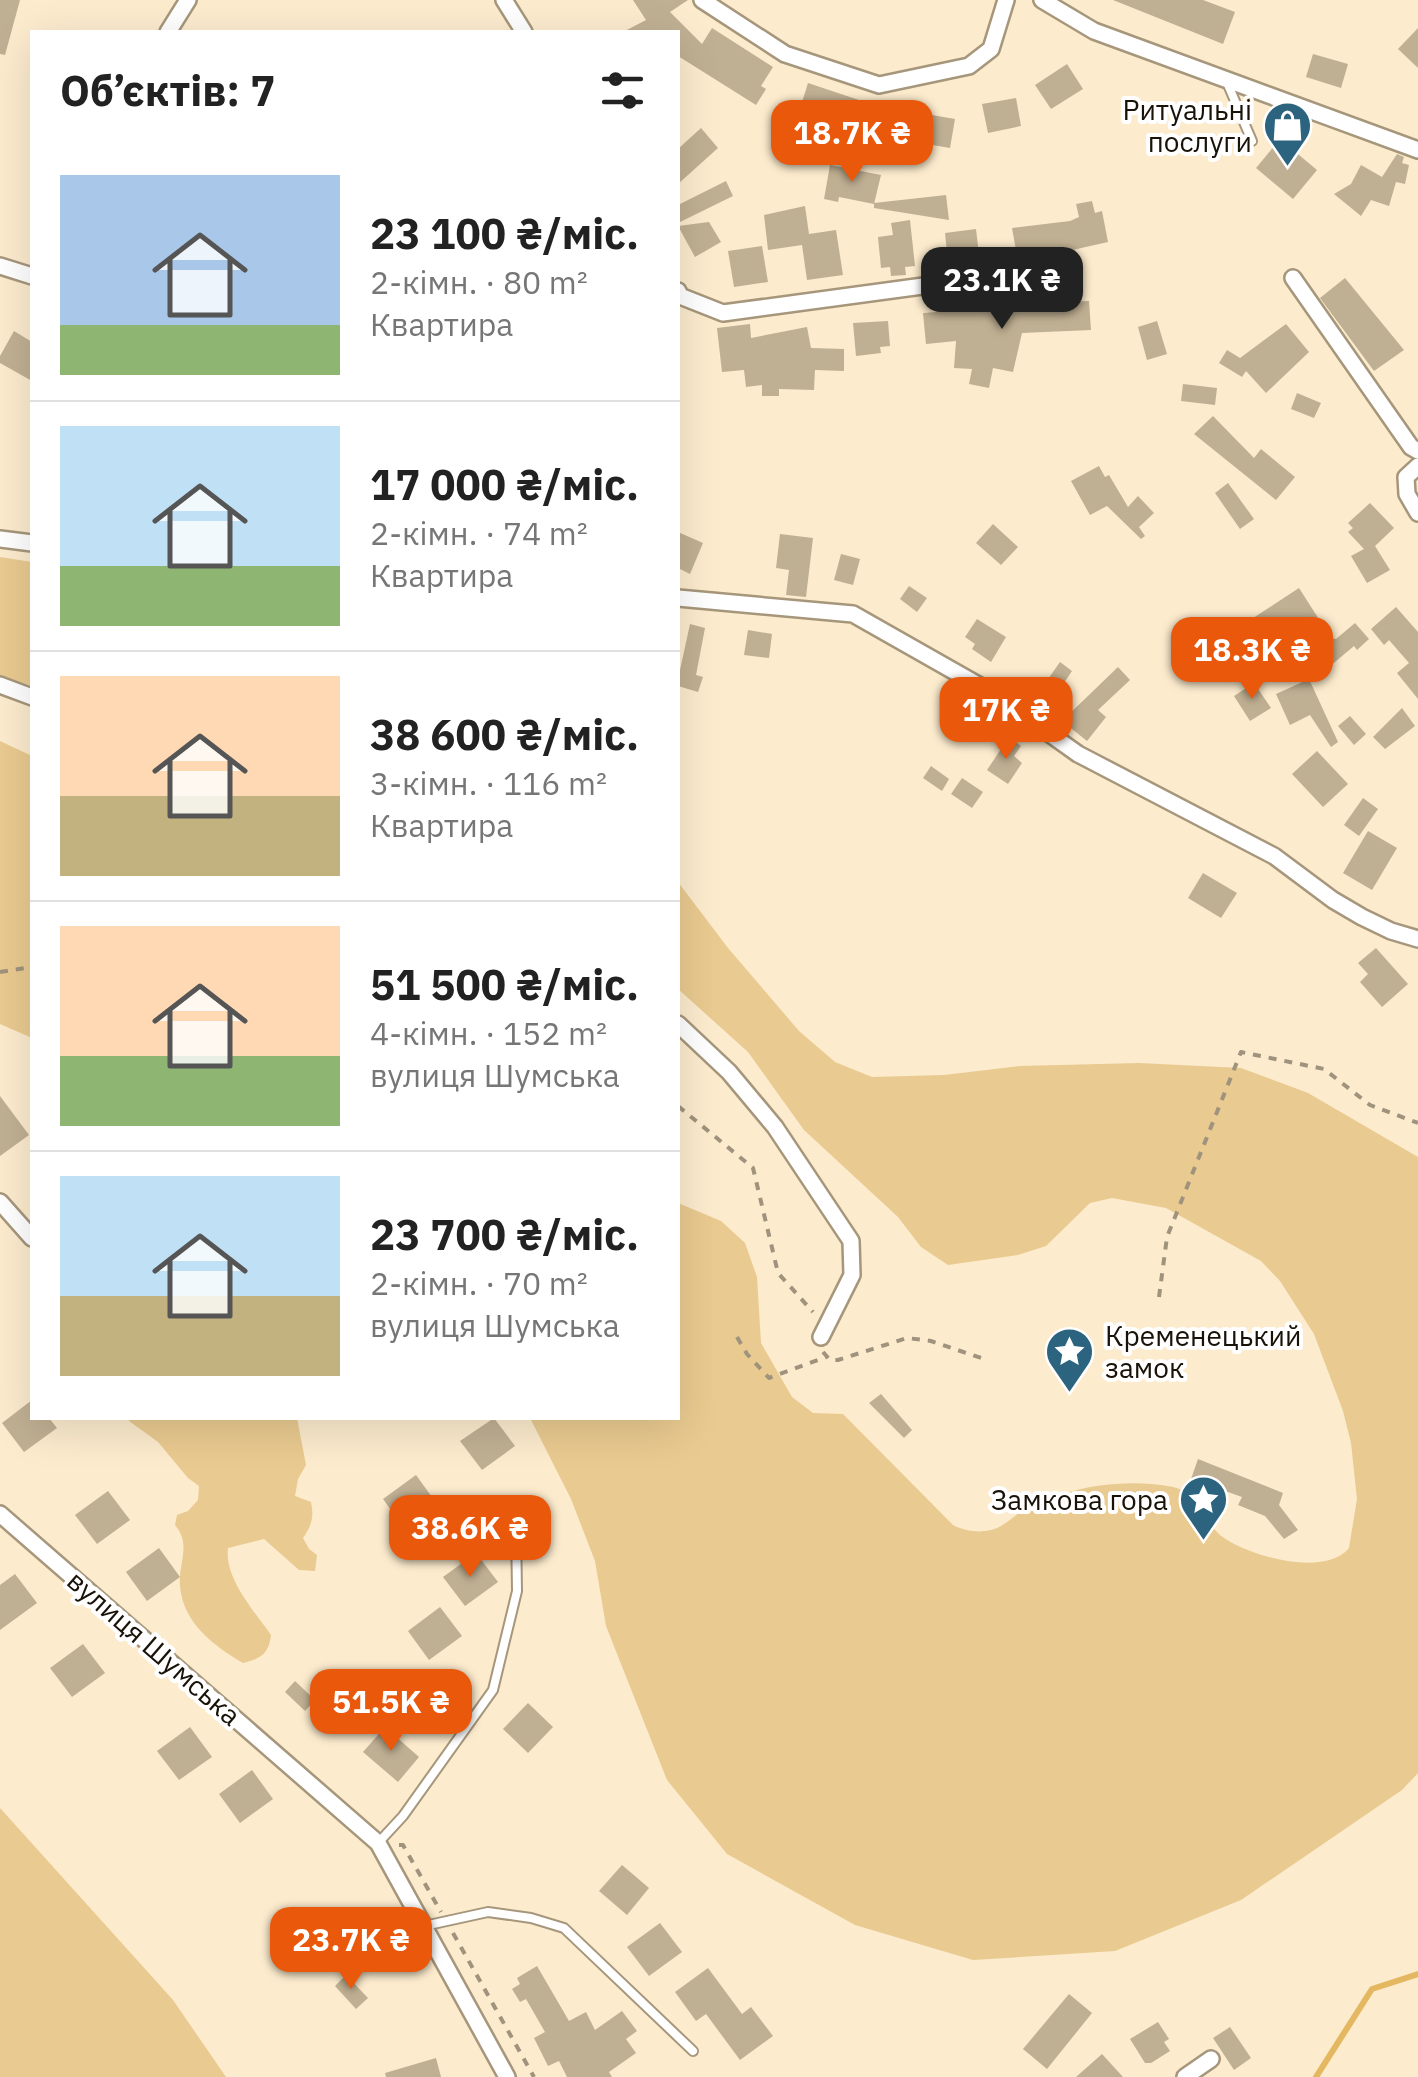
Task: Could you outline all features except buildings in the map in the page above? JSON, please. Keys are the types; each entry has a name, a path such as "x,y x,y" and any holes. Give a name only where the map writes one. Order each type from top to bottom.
{"street":[{"path":"169,30 188,0"},
{"path":"504,0 523,30"},
{"path":"702,0 785,54 879,86 969,66 991,49 1006,0"},
{"path":"1042,0 1094,31 1418,150"},
{"path":"0,266 30,275"},
{"path":"680,296 723,313 1063,267"},
{"path":"1293,278 1411,447 1418,451"},
{"path":"1418,466 1406,477 1407,494 1418,513"},
{"path":"0,539 30,543"},
{"path":"680,598 853,614 994,694 1078,754 1274,856 1362,917 1418,938"},
{"path":"0,686 30,696"},
{"path":"680,1026 729,1072 776,1127 851,1241 852,1275 824,1332"},
{"path":"0,1202 30,1236"},
{"name":"вулиця Шумська","path":"0,1514 378,1843 507,2077"},
{"path":"1184,2077 1211,2059"}],"lane":[{"path":"1226,79 1252,141"},
{"path":"378,1843 404,1816 493,1690 517,1591 516,1527"},
{"path":"424,1926 488,1912 564,1928 693,2051"}],"path":[{"path":"1299,149 1318,112"},
{"path":"0,972 30,968"},
{"path":"1159,1297 1167,1237 1241,1052 1324,1069 1370,1105 1418,1123"},
{"path":"680,1108 754,1168 778,1273 824,1332 826,1356 830,1360 892,1342 920,1339 988,1360"},
{"path":"738,1336 747,1354 770,1378 826,1356"},
{"path":"378,1843 403,1845 534,2077"}],"shaded area":[{"path":"0,557 30,562 30,685 0,676"},
{"path":"0,741 30,755 30,1037 0,1024"},
{"path":"680,885 799,1031 835,1062 872,1077 944,1075 1020,1066 1139,1063 1241,1068 1308,1093 1418,1157 1418,1773 1402,1790 1241,1900 1115,1951 973,1960 855,1925 727,1854 667,1780 606,1626 595,1561 571,1499 531,1420 680,1420 680,1204 721,1221 745,1243 757,1277 761,1343 792,1397 813,1413 843,1414 957,1527 991,1530 1030,1506 1082,1489 1155,1484 1188,1494 1214,1529 1232,1543 1285,1561 1322,1562 1349,1548 1357,1499 1343,1411 1314,1334 1280,1281 1261,1261 1166,1208 1112,1198 1090,1203 1046,1246 1018,1255 948,1265 921,1247 898,1217 804,1130 748,1052 680,991"},
{"path":"297,1420 306,1465 295,1496 311,1502 312,1521 303,1538 317,1555 315,1571 299,1570 264,1539 228,1548 236,1583 271,1635 266,1651 259,1657 243,1663 232,1656 202,1632 187,1611 180,1586 183,1540 175,1525 177,1515 188,1511 198,1500 199,1486 158,1442 129,1421"},
{"path":"0,1808 173,2000 226,2077 0,2077"}],"waterway":[{"path":"1316,2077 1372,1989 1418,1974"}],"place":[{"name":"Ритуальні послуги","path":"1287,168"},
{"name":"Кременецький замок","path":"1070,1394"},
{"name":"Замкова гора","path":"1203,1542"}]}
